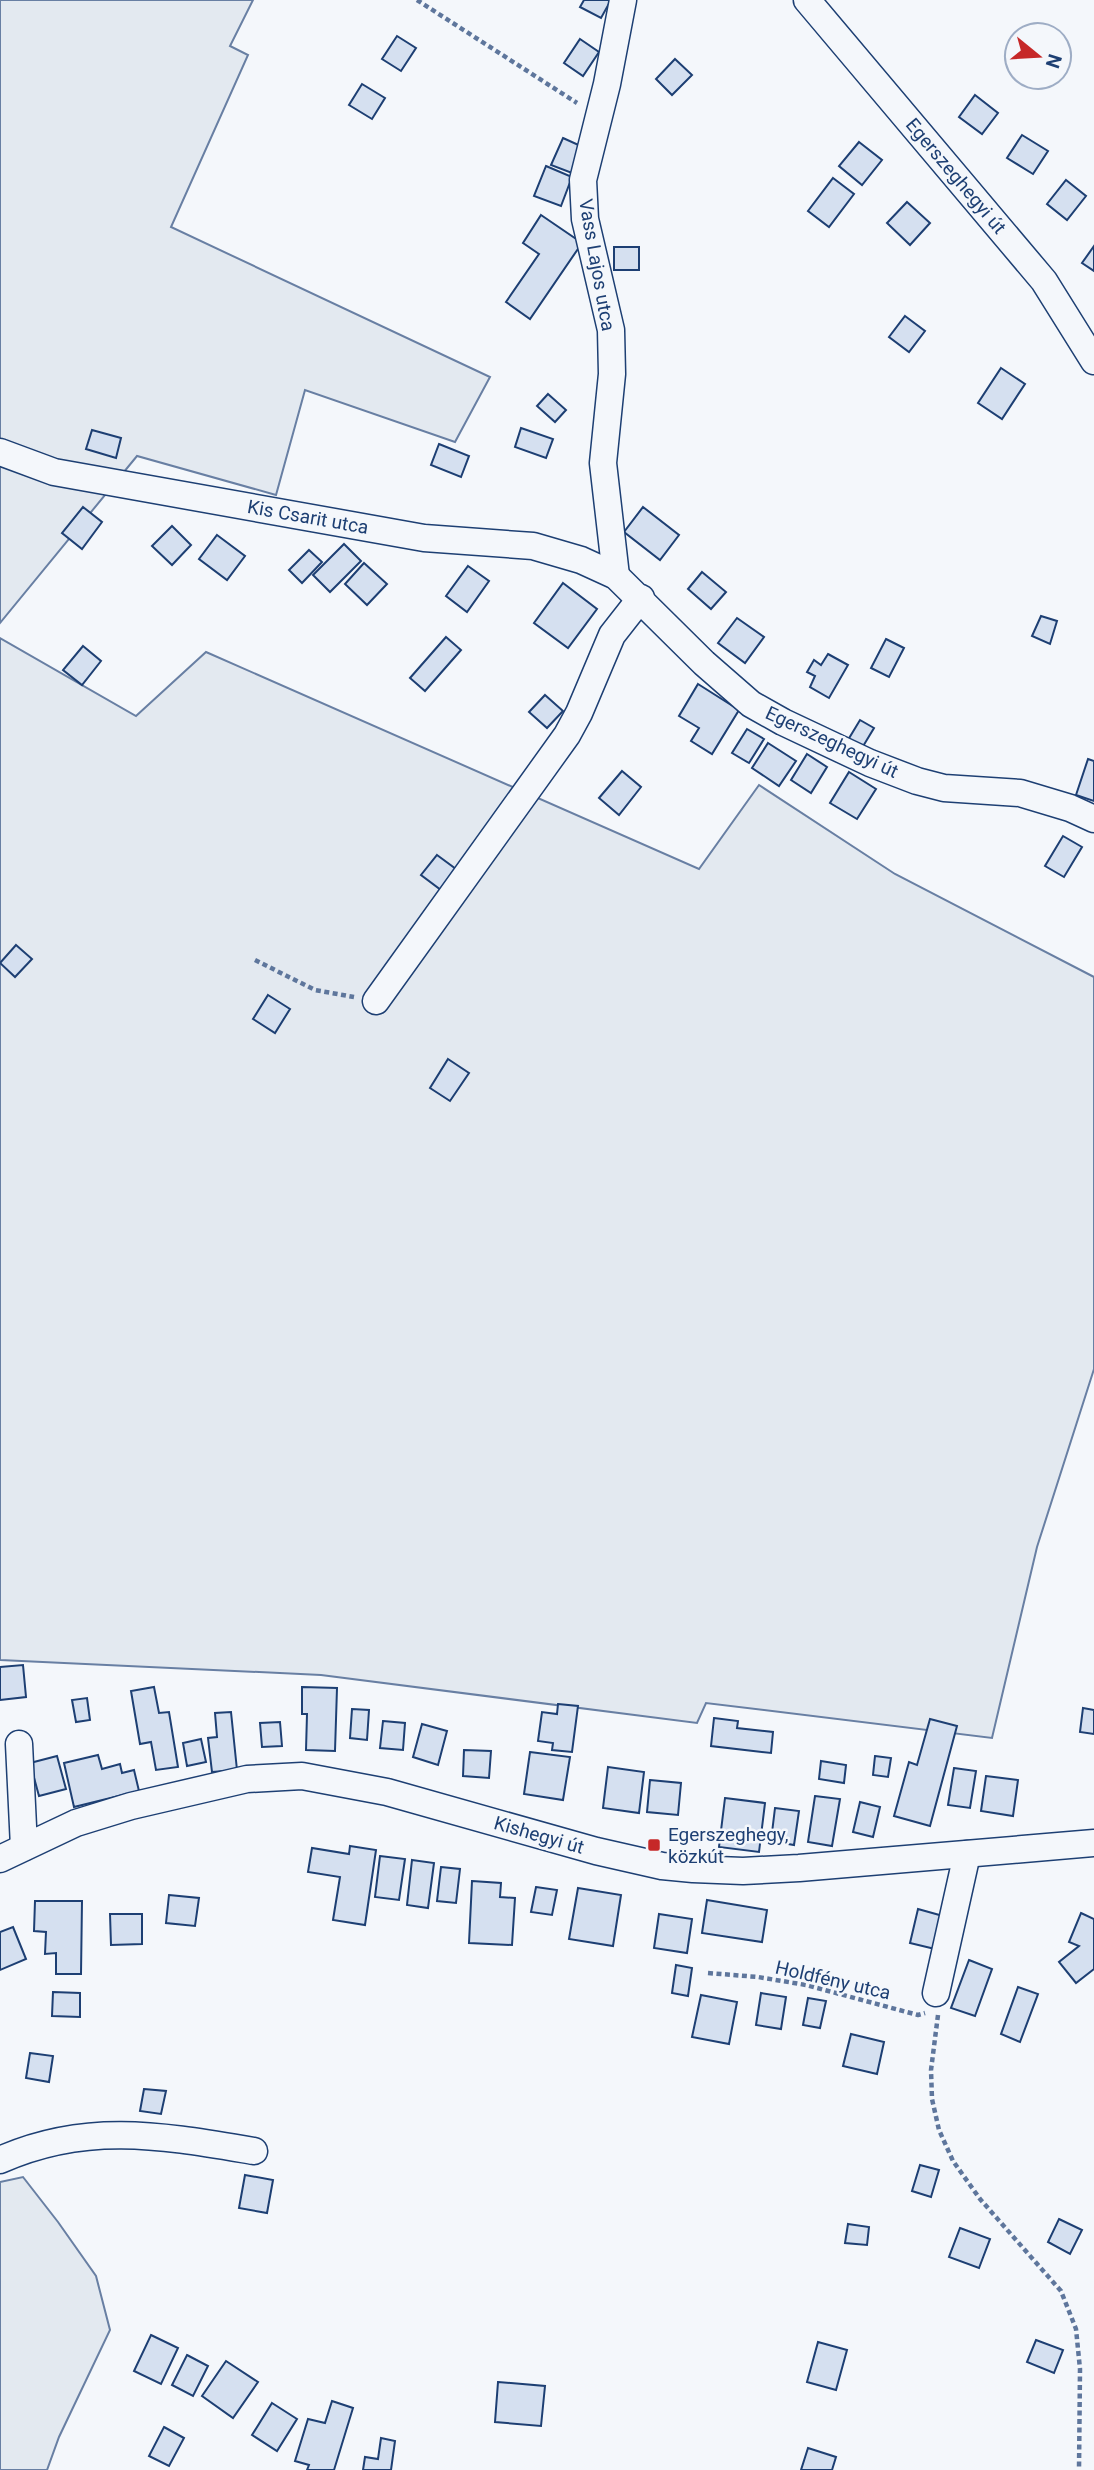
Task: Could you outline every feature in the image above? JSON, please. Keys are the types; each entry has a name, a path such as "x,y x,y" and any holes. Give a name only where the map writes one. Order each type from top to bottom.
{"street":[{"name":"Vass Lajos utca","path":"616,576 603,463 612,374 611,330 585,219 583,180 607,84 623,0"},
{"name":"Egerszeghegyi út","path":"807,0 1044,281 1094,361"},
{"name":"Kis Csarit utca","path":"0,452 54,472 424,538 534,545 581,560 616,576"},
{"name":"Egerszeghegyi út","path":"616,576 704,663 751,704 805,733 917,781 944,788 1020,793 1070,808 1094,819"},
{"path":"376,1001 567,735 612,635 641,598"},
{"path":"19,1744 24,1847"},
{"name":"Kishegyi út","path":"0,1859 76,1823 177,1794 247,1780 302,1776 356,1785 596,1851 682,1868 743,1871 799,1868 1094,1843"},
{"path":"936,1993 967,1854"},
{"path":"0,2160 31,2147 59,2140 110,2135 169,2136 254,2151"}],"path":[{"path":"417,0 598,118"},
{"path":"255,960 315,990 376,1001"},
{"name":"Holdfény utca","path":"708,1973 758,1977 806,1985 918,2015 931,2012 936,1993"},
{"path":"936,1993 939,2021 931,2070 932,2099 939,2130 953,2161 980,2199 1061,2291 1076,2329 1080,2369 1079,2470"}],"shaded area":[{"path":"0,0 253,0 230,46 248,55 171,227 490,377 455,442 305,390 276,495 137,456 0,623"},
{"path":"0,638 136,716 206,652 699,869 759,785 895,874 1094,977 1094,1369 1037,1547 992,1738 706,1703 697,1723 321,1675 0,1660"},
{"path":"23,2177 96,2276 110,2330 59,2437 47,2470 0,2470 0,2182"}],"building":[{"path":"584,0 611,0 601,18 580,7"},
{"path":"397,36 416,48 401,71 382,59"},
{"path":"580,39 599,52 583,76 564,63"},
{"path":"675,59 692,75 672,95 656,79"},
{"path":"362,84 385,98 372,119 349,105"},
{"path":"975,95 998,113 982,134 959,117"},
{"path":"1022,135 1048,151 1033,174 1007,158"},
{"path":"563,138 583,147 572,173 551,165"},
{"path":"859,142 882,160 862,185 839,166"},
{"path":"546,166 572,177 561,206 534,196"},
{"path":"833,178 854,194 829,227 808,211"},
{"path":"1066,180 1086,196 1067,220 1047,204"},
{"path":"907,202 930,223 910,245 887,223"},
{"path":"541,215 582,243 530,319 506,302 539,254 523,243"},
{"path":"1094,246 1094,271 1082,263"},
{"path":"614,247 639,247 639,270 614,270"},
{"path":"905,316 925,331 909,352 889,337"},
{"path":"1001,368 1025,384 1002,419 978,403"},
{"path":"548,394 566,410 555,422 537,406"},
{"path":"521,428 553,439 546,458 515,447"},
{"path":"92,430 121,438 116,458 86,449"},
{"path":"439,444 469,456 461,477 431,465"},
{"path":"83,507 102,522 82,549 62,533"},
{"path":"643,507 679,535 660,560 624,532"},
{"path":"172,526 191,545 172,565 152,546"},
{"path":"217,535 245,556 227,580 199,559"},
{"path":"344,544 361,561 330,592 313,575"},
{"path":"309,550 322,562 302,583 289,570"},
{"path":"364,563 387,584 367,605 345,584"},
{"path":"468,566 489,581 467,612 446,596"},
{"path":"702,572 726,592 711,609 688,589"},
{"path":"563,583 597,609 568,648 534,623"},
{"path":"1041,616 1057,621 1050,644 1032,636"},
{"path":"737,618 764,637 745,663 718,643"},
{"path":"446,637 461,650 425,691 410,678"},
{"path":"886,639 904,648 889,677 871,668"},
{"path":"83,646 101,661 82,685 63,670"},
{"path":"828,654 848,665 829,698 810,687 815,676 807,672 814,660 821,665"},
{"path":"698,684 739,710 712,754 691,741 699,728 679,716"},
{"path":"545,695 563,711 547,728 529,712"},
{"path":"860,720 874,728 862,748 848,740"},
{"path":"747,729 764,739 749,763 732,753"},
{"path":"768,743 796,761 779,786 752,768"},
{"path":"807,754 827,767 811,793 791,780"},
{"path":"1088,759 1094,761 1094,801 1076,795"},
{"path":"622,771 641,787 619,815 599,798"},
{"path":"849,772 876,789 857,819 830,803"},
{"path":"1063,836 1082,847 1064,877 1045,866"},
{"path":"437,855 460,872 445,893 421,875"},
{"path":"16,945 32,959 15,977 0,963"},
{"path":"268,995 290,1009 275,1033 253,1019"},
{"path":"448,1059 469,1073 450,1101 430,1088"},
{"path":"23,1665 26,1697 0,1700 0,1667"},
{"path":"154,1687 159,1713 169,1712 178,1767 156,1770 151,1742 140,1744 131,1691"},
{"path":"302,1687 337,1688 335,1751 306,1750 307,1714 302,1714"},
{"path":"87,1698 90,1720 76,1722 72,1700"},
{"path":"558,1704 578,1706 572,1752 552,1750 553,1743 538,1741 542,1712 557,1714"},
{"path":"1083,1708 1094,1710 1094,1734 1080,1732"},
{"path":"352,1709 369,1710 367,1740 350,1738"},
{"path":"231,1712 237,1770 212,1772 208,1738 217,1737 215,1713"},
{"path":"714,1718 738,1721 737,1728 773,1732 771,1753 711,1746"},
{"path":"930,1719 957,1726 930,1826 894,1816 909,1762 917,1765"},
{"path":"383,1721 405,1723 403,1750 380,1748"},
{"path":"280,1722 282,1746 262,1747 260,1723"},
{"path":"422,1724 447,1731 438,1765 413,1757"},
{"path":"201,1739 206,1762 187,1766 183,1743"},
{"path":"464,1750 491,1751 489,1778 463,1776"},
{"path":"530,1752 570,1757 563,1800 524,1794"},
{"path":"98,1755 102,1769 120,1764 122,1773 134,1770 139,1791 74,1807 64,1763"},
{"path":"57,1756 66,1789 39,1796 30,1763"},
{"path":"875,1756 891,1758 888,1777 873,1775"},
{"path":"821,1761 846,1765 844,1783 819,1779"},
{"path":"608,1767 644,1772 639,1813 603,1808"},
{"path":"954,1768 976,1771 970,1808 948,1805"},
{"path":"986,1776 1018,1780 1013,1816 981,1811"},
{"path":"650,1780 681,1783 678,1815 647,1812"},
{"path":"815,1796 840,1799 832,1846 808,1842"},
{"path":"725,1798 765,1803 759,1852 719,1847"},
{"path":"860,1802 880,1807 873,1837 853,1832"},
{"path":"775,1808 799,1811 794,1845 771,1841"},
{"path":"350,1846 376,1850 365,1925 333,1920 340,1877 308,1872 312,1848 349,1854"},
{"path":"380,1856 405,1859 399,1900 375,1897"},
{"path":"412,1860 434,1863 428,1908 407,1905"},
{"path":"441,1867 460,1869 456,1903 437,1901"},
{"path":"472,1881 501,1883 500,1897 515,1898 512,1945 469,1943"},
{"path":"536,1887 557,1890 552,1915 531,1912"},
{"path":"578,1888 621,1895 613,1946 569,1939"},
{"path":"169,1895 199,1898 195,1926 166,1923"},
{"path":"707,1900 767,1910 762,1942 702,1933"},
{"path":"35,1901 82,1901 81,1974 56,1974 56,1953 45,1954 46,1932 34,1931"},
{"path":"918,1909 943,1916 935,1949 910,1943"},
{"path":"1081,1913 1094,1919 1094,1969 1076,1983 1059,1962 1079,1946 1069,1942"},
{"path":"110,1914 142,1914 142,1944 111,1945"},
{"path":"659,1914 692,1919 687,1953 654,1948"},
{"path":"13,1927 26,1959 0,1970 0,1932"},
{"path":"969,1960 992,1969 975,2016 951,2008"},
{"path":"676,1965 692,1968 688,1996 672,1993"},
{"path":"1018,1987 1038,1994 1020,2042 1001,2034"},
{"path":"53,1992 80,1993 80,2017 52,2016"},
{"path":"761,1993 786,1997 781,2029 756,2025"},
{"path":"701,1995 737,2002 729,2044 692,2037"},
{"path":"808,1998 826,2001 820,2028 803,2025"},
{"path":"851,2034 884,2042 877,2074 843,2066"},
{"path":"30,2053 53,2056 49,2082 26,2078"},
{"path":"144,2089 166,2091 161,2114 140,2111"},
{"path":"920,2165 939,2170 931,2197 912,2191"},
{"path":"245,2175 273,2180 267,2213 239,2208"},
{"path":"1059,2219 1082,2230 1070,2254 1048,2242"},
{"path":"848,2224 869,2227 867,2245 845,2243"},
{"path":"960,2228 990,2239 979,2268 949,2257"},
{"path":"151,2335 178,2348 161,2384 134,2371"},
{"path":"1036,2340 1063,2350 1054,2373 1027,2362"},
{"path":"818,2342 847,2350 836,2390 807,2382"},
{"path":"187,2355 208,2366 193,2396 172,2385"},
{"path":"226,2361 258,2382 233,2418 202,2396"},
{"path":"498,2382 545,2386 541,2426 495,2422"},
{"path":"332,2401 353,2408 334,2470 307,2470 309,2465 295,2461 308,2419 325,2423"},
{"path":"272,2403 297,2419 277,2451 252,2435"},
{"path":"164,2427 184,2438 169,2466 149,2456"},
{"path":"381,2438 395,2441 391,2470 363,2470 365,2457 378,2459"},
{"path":"808,2448 836,2457 832,2470 801,2470"}],"place":[{"name":"Egerszeghegy, közkút","path":"654,1845"}]}
